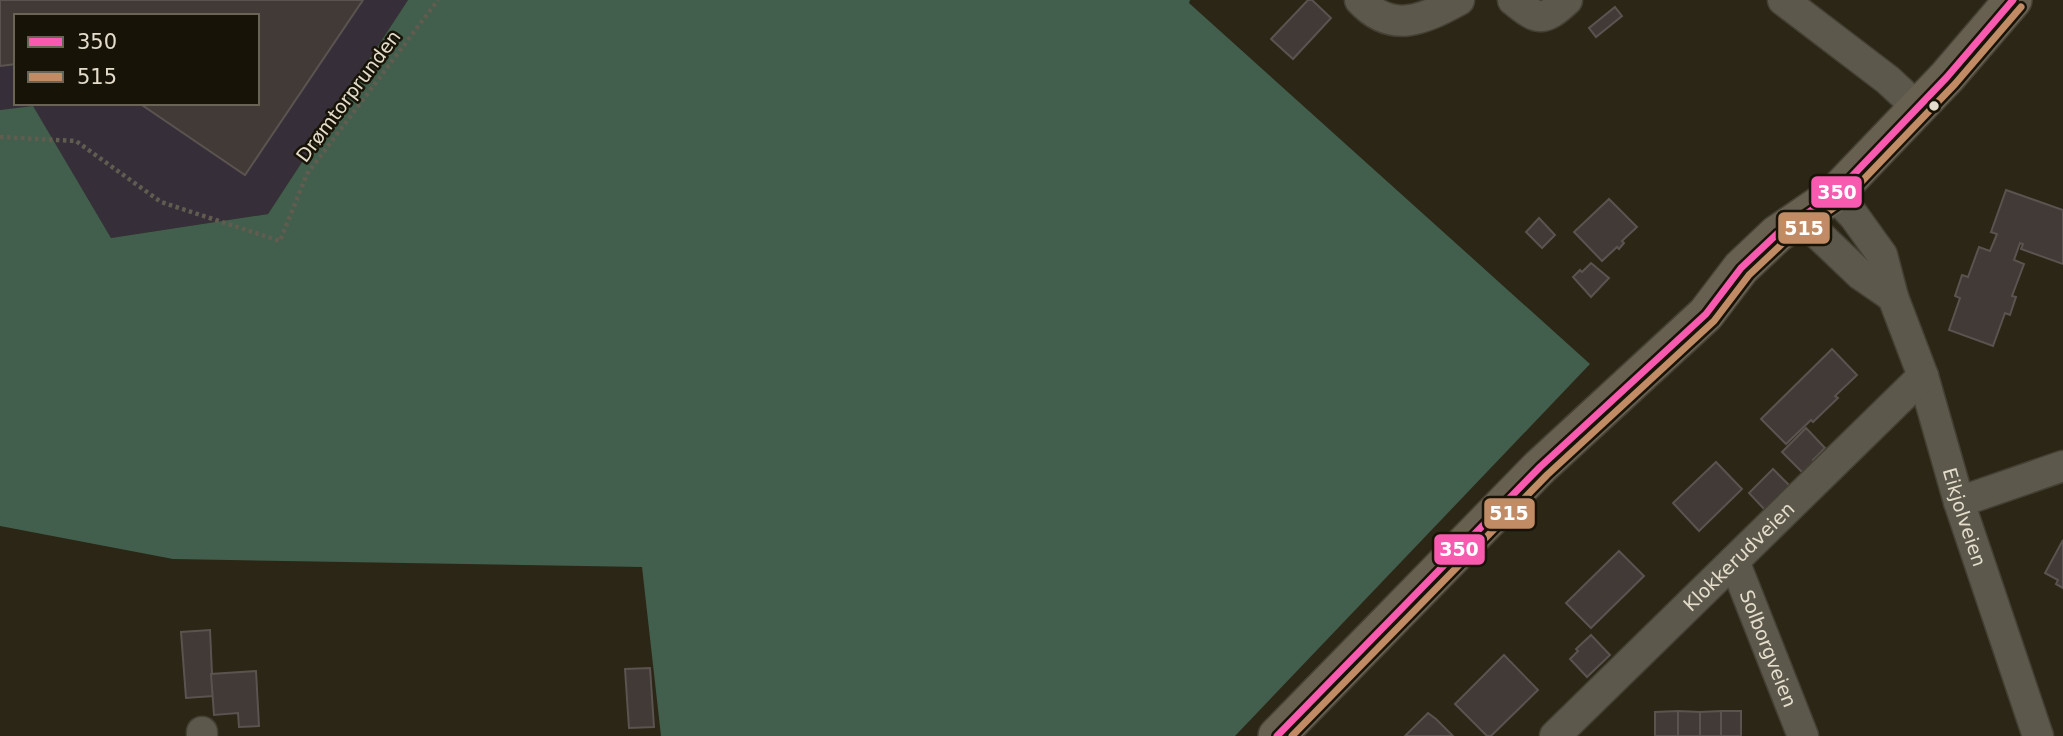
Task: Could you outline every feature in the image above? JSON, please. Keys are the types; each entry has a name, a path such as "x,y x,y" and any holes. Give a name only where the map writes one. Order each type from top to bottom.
{"main road":[{"path":"1277,736 1539,467 1706,314 1741,268 1777,234 1817,210 1918,108 2013,0"}],"street":[{"path":"1360,0 1376,15 1386,19 1413,21 1460,0"},
{"path":"1513,0 1535,18 1542,18 1567,0"},
{"path":"1783,0 1880,74 1918,108"},
{"path":"1817,210 1861,275 1893,297"},
{"name":"Eikjolveien","path":"1817,210 1865,230 1882,255 1893,297 1923,376 1959,502 2038,736"},
{"name":"Klokkerudveien","path":"1555,736 1923,376"},
{"path":"1959,502 2063,466"},
{"name":"Solborgveien","path":"1734,561 1803,736"}],"path":[{"name":"Drømtorprunden","path":"0,137 76,141 161,202 280,241 307,174 438,0"}],"shaded area":[{"path":"0,0 408,0 268,214 111,238 33,107 0,110"}],"green space":[{"path":"408,0 1190,0 1189,3 1590,364 1235,736 661,736 642,567 173,559 0,526 0,110 33,106 111,238 268,214"}],"building":[{"path":"0,0 363,0 245,175 142,105 259,105 259,14 14,14 14,64 0,66"},
{"path":"1308,0 1312,0 1331,18 1293,59 1271,39"},
{"path":"1615,7 1622,16 1596,37 1589,28"},
{"path":"2006,190 2063,210 2063,264 2021,249 2023,244 2020,243 2014,260 2024,264 2012,296 2016,297 2010,315 2005,313 1993,346 1949,330 1960,298 1955,296 1962,275 1968,277 1979,247 1990,251 1997,234 1991,232"},
{"path":"1609,199 1637,227 1622,241 1624,243 1619,249 1617,247 1602,261 1574,232"},
{"path":"1539,218 1555,235 1542,248 1526,232"},
{"path":"1591,263 1609,278 1591,297 1573,277"},
{"path":"1832,349 1857,375 1835,396 1838,398 1786,444 1761,419"},
{"path":"1806,428 1825,448 1813,460 1818,465 1806,476 1782,452"},
{"path":"1716,462 1742,489 1699,531 1673,503"},
{"path":"1773,469 1790,486 1765,510 1749,493"},
{"path":"2063,540 2063,588 2056,584 2058,580 2045,573"},
{"path":"1619,551 1644,576 1591,628 1566,603"},
{"path":"210,630 213,696 186,698 181,632"},
{"path":"1591,635 1610,655 1587,677 1570,659"},
{"path":"1504,655 1538,690 1491,736 1487,736 1455,704"},
{"path":"650,668 654,727 629,728 625,669"},
{"path":"256,671 259,726 239,727 238,713 214,715 211,674"},
{"path":"1678,711 1678,736 1655,736 1655,712"},
{"path":"1678,711 1700,712 1700,736 1678,736"},
{"path":"1721,711 1741,711 1741,736 1721,736"},
{"path":"1721,711 1721,736 1700,736 1700,712"},
{"path":"1428,713 1436,719 1453,736 1405,736"}],"transit line":[{"name":"350","path":"1277,736 1540,467 1706,314 1741,268 1777,234 1834,195 1947,77 2013,0"},
{"name":"515","path":"1292,736 1547,475 1714,321 1749,275 1784,242 1842,202 1955,84 2021,7"}]}
